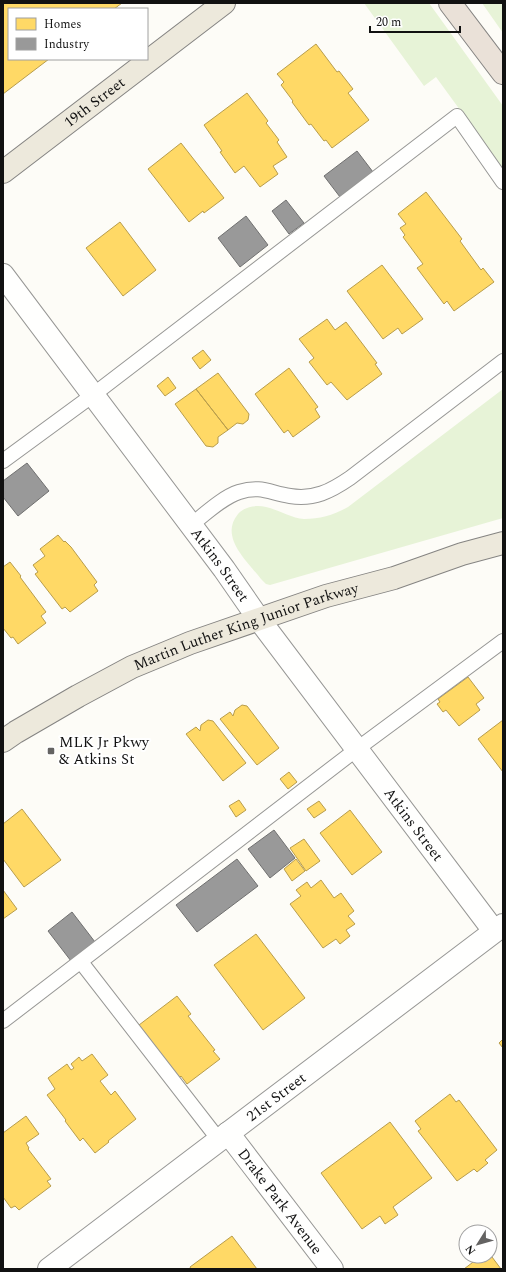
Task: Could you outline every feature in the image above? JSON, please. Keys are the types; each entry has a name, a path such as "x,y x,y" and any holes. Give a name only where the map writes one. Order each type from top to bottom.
{"highway":[{"path":"450,3 503,73"}],"main road":[{"name":"19th Street","path":"3,172 224,3"},
{"name":"Martin Luther King Junior Parkway","path":"3,741 78,696 132,667 190,643 258,618 326,596 394,578 462,554 503,543"}],"street":[{"name":"Atkins Street","path":"3,275 224,569 258,618 356,749 499,928"},
{"name":"21st Street","path":"49,1269 499,928"},
{"name":"Drake Park Avenue","path":"223,1137 332,1269"}],"lane":[{"path":"3,461 93,395 457,116 503,182"},
{"path":"191,525 220,503 238,492 254,488 265,489 290,496 311,497 331,490 356,473 503,361"},
{"path":"3,1021 356,749 503,641"},
{"path":"81,962 223,1137"}],"green space":[{"path":"364,3 429,3 503,106 503,169 436,77 424,86"},
{"path":"482,3 503,3 503,33"},
{"path":"503,389 503,518 270,585 266,584 261,579 237,548 233,540 233,523 238,514 244,509 262,506 304,519 321,517 343,510"}],"building: Homes":[{"path":"3,3 122,3 115,8 8,8 8,60 48,60 3,94"},
{"path":"316,44 337,72 339,71 353,89 348,93 369,120 332,148 326,140 324,141 311,124 309,125 281,85 284,82 277,74"},
{"path":"247,93 268,121 266,123 279,140 277,142 287,157 273,166 278,174 260,187 244,166 235,173 220,152 222,151 204,125"},
{"path":"181,143 224,198 189,222 148,169"},
{"path":"426,192 462,239 460,241 481,270 483,268 494,282 454,311 447,301 444,304 417,268 423,264 403,237 405,235 400,228 406,224 398,214"},
{"path":"120,222 156,270 123,296 86,248"},
{"path":"382,265 423,319 402,334 398,328 383,339 347,291"},
{"path":"327,319 335,330 346,322 377,363 375,364 382,374 347,400 331,382 327,385 309,362 314,358 299,339"},
{"path":"203,350 211,360 200,369 192,358"},
{"path":"289,368 318,407 315,409 320,417 293,437 288,430 284,433 255,394"},
{"path":"218,373 249,414 248,420 243,424 237,423 228,430 196,389"},
{"path":"168,377 176,388 165,396 157,386"},
{"path":"196,389 228,430 218,437 218,443 213,447 206,446 175,404"},
{"path":"58,535 71,547 97,582 94,585 98,591 70,612 65,607 62,609 35,574 38,572 33,565 45,556 40,549"},
{"path":"10,562 46,612 41,616 46,623 18,644 3,628 3,567"},
{"path":"468,677 484,698 476,704 480,710 459,726 446,710 443,712 437,704 440,702 438,699"},
{"path":"242,705 247,706 279,748 257,765 220,719 230,712 233,716 235,710"},
{"path":"208,720 213,721 246,763 223,781 186,734 196,727 200,731 201,725"},
{"path":"503,720 503,772 478,739"},
{"path":"289,772 297,782 288,789 280,779"},
{"path":"239,800 246,810 236,817 229,806"},
{"path":"319,801 326,810 314,818 307,809"},
{"path":"22,809 61,860 24,887 3,859 3,824"},
{"path":"350,810 382,852 352,875 320,833"},
{"path":"304,839 320,861 306,871 290,848"},
{"path":"296,859 305,871 292,881 284,869"},
{"path":"321,880 334,898 341,893 354,911 348,916 355,924 346,930 350,936 340,944 336,939 323,948 290,904 301,896 296,890 307,882 311,888"},
{"path":"3,890 17,909 3,919"},
{"path":"256,934 305,998 263,1030 214,965"},
{"path":"177,996 191,1014 188,1016 215,1050 213,1051 220,1059 187,1084 181,1076 179,1078 139,1025"},
{"path":"503,1039 503,1048 499,1043"},
{"path":"92,1054 108,1075 100,1081 111,1095 115,1091 136,1119 95,1153 83,1138 80,1141 47,1095 55,1089 48,1078 67,1064 71,1070 74,1068 71,1064 79,1057 82,1061"},
{"path":"450,1094 456,1102 459,1100 497,1150 485,1160 488,1163 477,1172 474,1169 457,1181 418,1131 421,1129 415,1121"},
{"path":"26,1116 39,1134 26,1143 29,1148 28,1149 51,1179 47,1181 51,1186 19,1210 15,1206 11,1208 3,1197 3,1133"},
{"path":"390,1122 432,1178 393,1207 398,1215 385,1224 380,1216 362,1229 321,1173"},
{"path":"232,1236 257,1269 191,1269 190,1267"},
{"path":"471,1264 497,1264 501,1269 464,1269"}],"building: Industry":[{"path":"357,151 373,172 340,197 324,176"},
{"path":"286,200 304,223 289,234 272,211"},
{"path":"246,216 268,245 240,267 218,238"},
{"path":"27,463 49,491 18,516 3,497 3,481"},
{"path":"274,830 295,858 270,878 248,849"},
{"path":"237,859 258,886 197,932 176,905"},
{"path":"72,912 95,942 71,961 48,931"}],"place":[{"name":"MLK Jr Pkwy & Atkins St","path":"51,751"}]}
